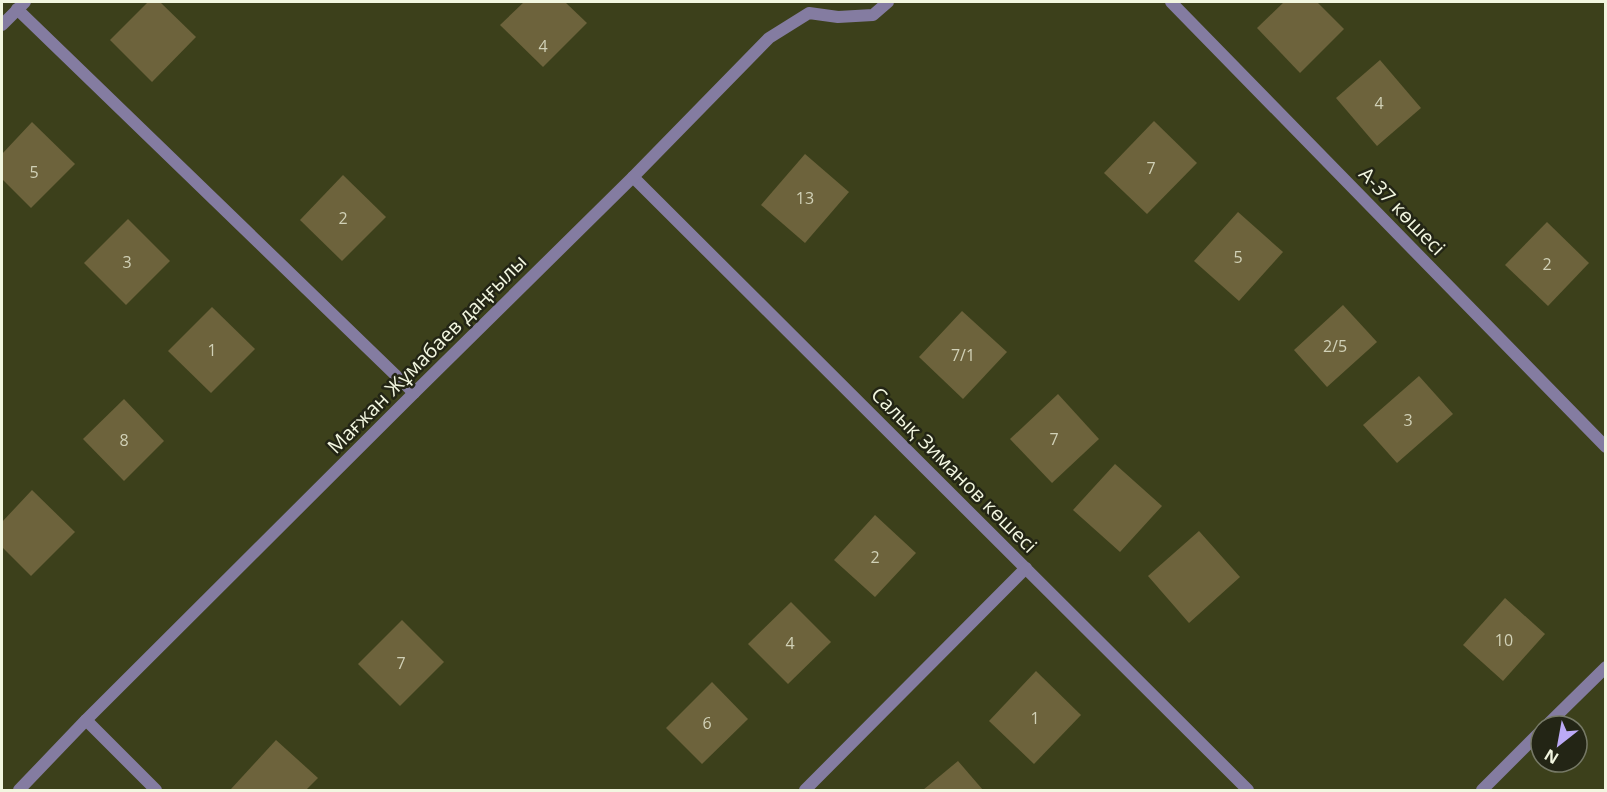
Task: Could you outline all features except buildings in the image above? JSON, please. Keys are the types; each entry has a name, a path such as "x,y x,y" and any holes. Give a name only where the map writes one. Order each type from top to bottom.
{"street":[{"name":"Мағжан Жұмабаев даңғылы","path":"19,790 86,720 770,38 809,13 838,16 873,15 888,2"},
{"name":"А-37 көшесі","path":"1171,2 1605,447"},
{"path":"2,25 21,5 414,393"},
{"name":"Салық Зиманов көшесі","path":"633,177 1248,790"},
{"path":"806,790 1026,568"},
{"path":"1558,714 1605,667"},
{"path":"86,720 156,790"},
{"path":"1482,790 1529,743"}]}
